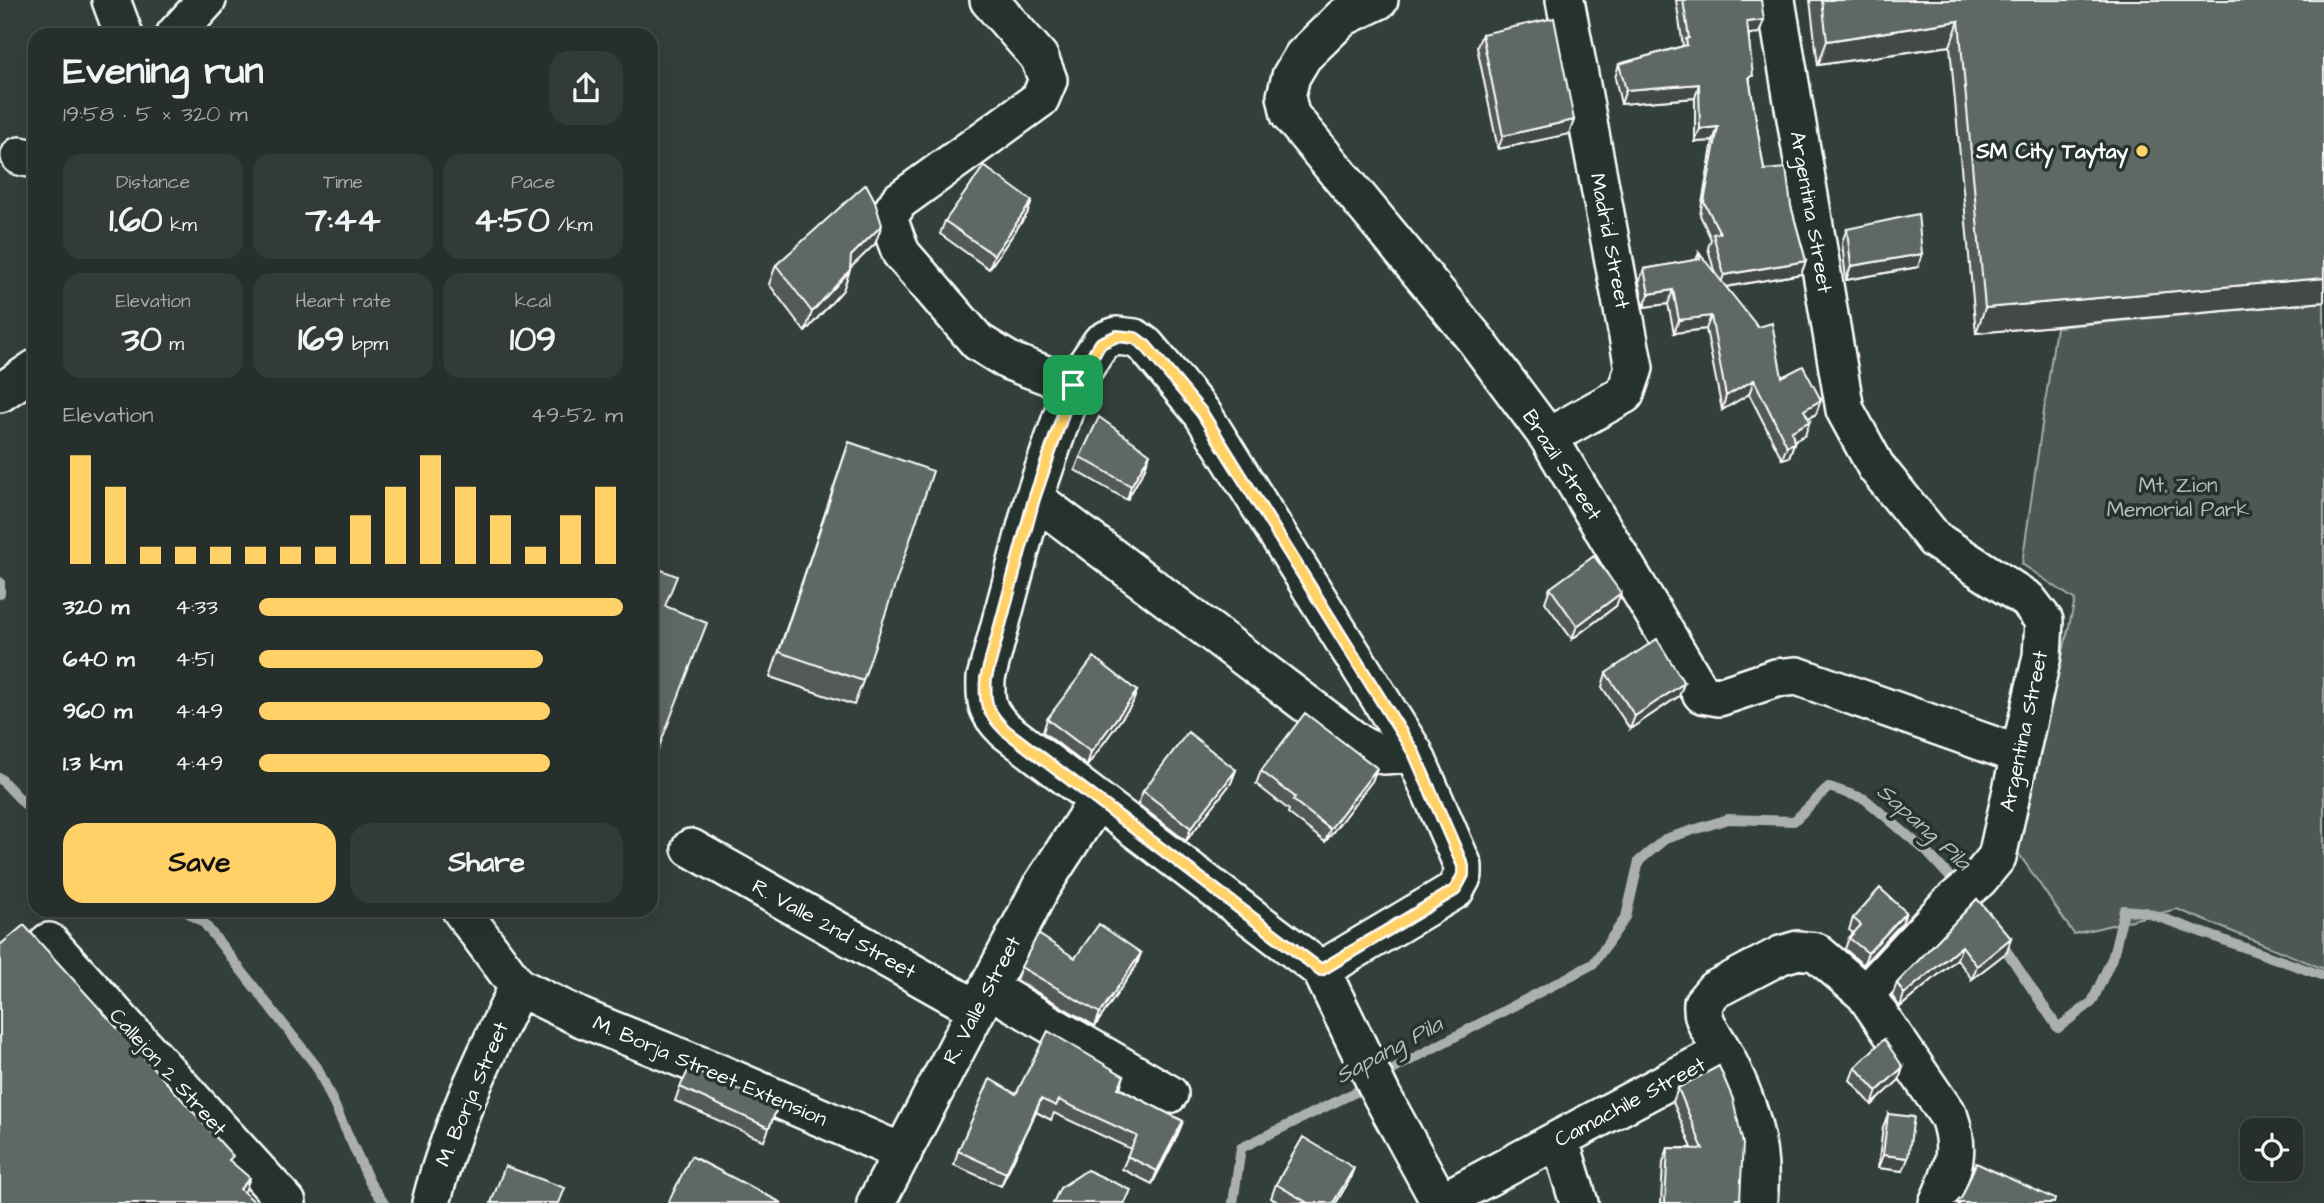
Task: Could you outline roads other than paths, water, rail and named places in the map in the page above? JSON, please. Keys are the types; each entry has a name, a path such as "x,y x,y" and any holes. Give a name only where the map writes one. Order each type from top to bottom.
{"street":[{"path":"111,0 121,28"},
{"path":"181,28 206,0"},
{"path":"989,0 1040,58 1048,80 1040,99 899,201 888,218 901,253 978,342 1009,361 1073,385"},
{"name":"Brazil Street","path":"1379,0 1343,17 1303,56 1291,76 1286,96 1290,115 1475,339 1548,437 1702,694 1719,697 1776,678 1797,676 2020,755"},
{"name":"Madrid Street","path":"1548,437 1625,394 1634,368 1565,0"},
{"name":"Argentina Street","path":"1776,0 1845,410 1876,467 1935,540 2028,600 2044,621 2042,656 1997,857 1979,879 1947,905 1865,993"},
{"path":"1321,970 1455,890 1460,884 1463,866 1414,753 1202,413 1155,356 1135,338 1117,336 1101,343 1073,385 1034,499 986,678 985,700 992,717 1005,730 1321,970 1374,1080 1440,1203"},
{"path":"1,390 28,373"},
{"path":"1034,499 1362,746 1383,755 1414,753"},
{"name":"R. Valle Street","path":"876,1203 1041,887 1097,801"},
{"name":"R. Valle 2nd Street","path":"691,848 1169,1094"},
{"path":"466,917 518,987"},
{"name":"Callejon 2 Street","path":"50,942 287,1203"},
{"name":"Camachile Street","path":"1440,1203 1723,1052 1704,1020 1702,1011 1706,997 1714,990 1781,955 1798,950 1816,952 1865,993 1949,1116 1955,1136 1955,1158 1938,1203"},
{"name":"M. Borja Street Extension","path":"518,987 582,1018 721,1074 903,1153"},
{"name":"M. Borja Street","path":"431,1203 442,1159 468,1091 518,987"},
{"path":"1723,1052 1754,1122 1761,1174 1758,1203"},
{"path":"1560,1140 1579,1203"}],"waterway":[{"path":"0,582 0,594"},
{"path":"0,778 28,808"},
{"name":"Sapang Pila","path":"1233,1203 1241,1148 1362,1089 1403,1064 1593,964 1626,917 1639,861 1665,839 1728,819 1794,821 1829,787 1865,799 1927,852 1961,889"},
{"name":"Sapang Pila","path":"2000,941 2058,1028 2092,1002 2113,956 2124,910 2145,912 2324,976"},
{"path":"195,917 204,923 317,1067 370,1183 384,1203"}],"place":[{"name":"SM City Taytay","path":"2142,151"}],"park label":[{"name":"Mt. Zion Memorial Park","path":"2178,497"}]}
